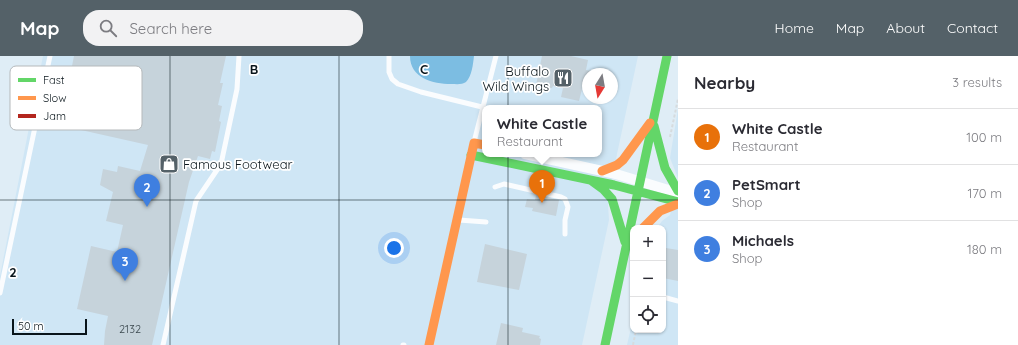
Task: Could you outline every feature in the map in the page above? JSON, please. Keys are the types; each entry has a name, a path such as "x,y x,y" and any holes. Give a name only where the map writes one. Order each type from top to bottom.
{"main road":[{"path":"607,342 652,120 667,56"},
{"path":"602,171 617,165 623,160 652,120"},
{"path":"652,120 664,168 678,192"},
{"path":"429,345 474,143 482,144"},
{"path":"471,155 592,181 639,186 678,203"},
{"path":"592,181 612,198 626,246"},
{"path":"646,225 660,211 678,203"},
{"path":"626,246 630,242"}],"street":[{"path":"539,157 602,171 639,186 678,192"}],"lane":[{"path":"48,66 50,56"},
{"path":"163,345 196,201 221,164 237,89 239,56"},
{"path":"389,56 389,72 392,79 398,84 421,92 482,107 474,143"},
{"path":"483,105 496,56"},
{"path":"0,293 34,130"},
{"path":"495,187 504,184 565,199 568,206 565,220 565,234"},
{"path":"457,219 486,222"},
{"path":"666,298 678,301"}],"path":[{"path":"633,345 635,333"}],"shaded area":[{"path":"43,56 638,56 617,154 608,205 609,220 582,345 0,345 0,276 29,130 142,130 142,66 41,66"},
{"path":"678,109 678,178 670,158"},
{"path":"678,181 678,345 627,345 630,332 666,333 666,225 659,225 670,215"}],"water":[{"path":"410,56 474,56 470,77 466,82 461,84 444,84 430,81 418,75 411,64"}],"building":[{"path":"74,56 226,56 220,83 223,83 218,105 222,106 219,121 221,122 215,152 212,151 210,159 198,156 189,182 152,345 104,345 108,316 77,309 91,246 117,252 123,225 106,221 113,192 100,185 103,169 117,172 118,166 140,171 148,145 81,130 142,130 142,66 72,66"},
{"name":"Buffalo Wild Wings","path":"542,56 571,56 588,60 586,68 582,68 582,89 579,101 561,97 563,88 553,86 552,88 536,85"},
{"path":"536,195 559,200 556,216 532,211 533,208 525,207 527,199 535,200"},
{"path":"485,244 527,254 519,290 477,282"},
{"path":"666,248 678,250 678,281 666,279"},
{"path":"501,323 523,328 522,332 540,336 540,345 496,345"}],"traffic: fast":[{"path":"605,345 667,56"},
{"path":"654,126 665,168 678,191"},
{"path":"471,155 614,185 678,202"},
{"path":"592,181 603,189 612,199 625,242"}],"traffic: slow":[{"path":"602,171 617,165 623,160 650,123"},
{"path":"429,345 474,143 482,144"},
{"path":"646,225 660,211 678,204"}],"place":[{"name":"Buffalo Wild Wings","path":"563,78"},
{"name":"Famous Footwear","path":"169,164"},
{"name":"White Castle","path":"542,203"},
{"name":"PetSmart","path":"147,207"},
{"name":"Michaels","path":"125,281"}]}
